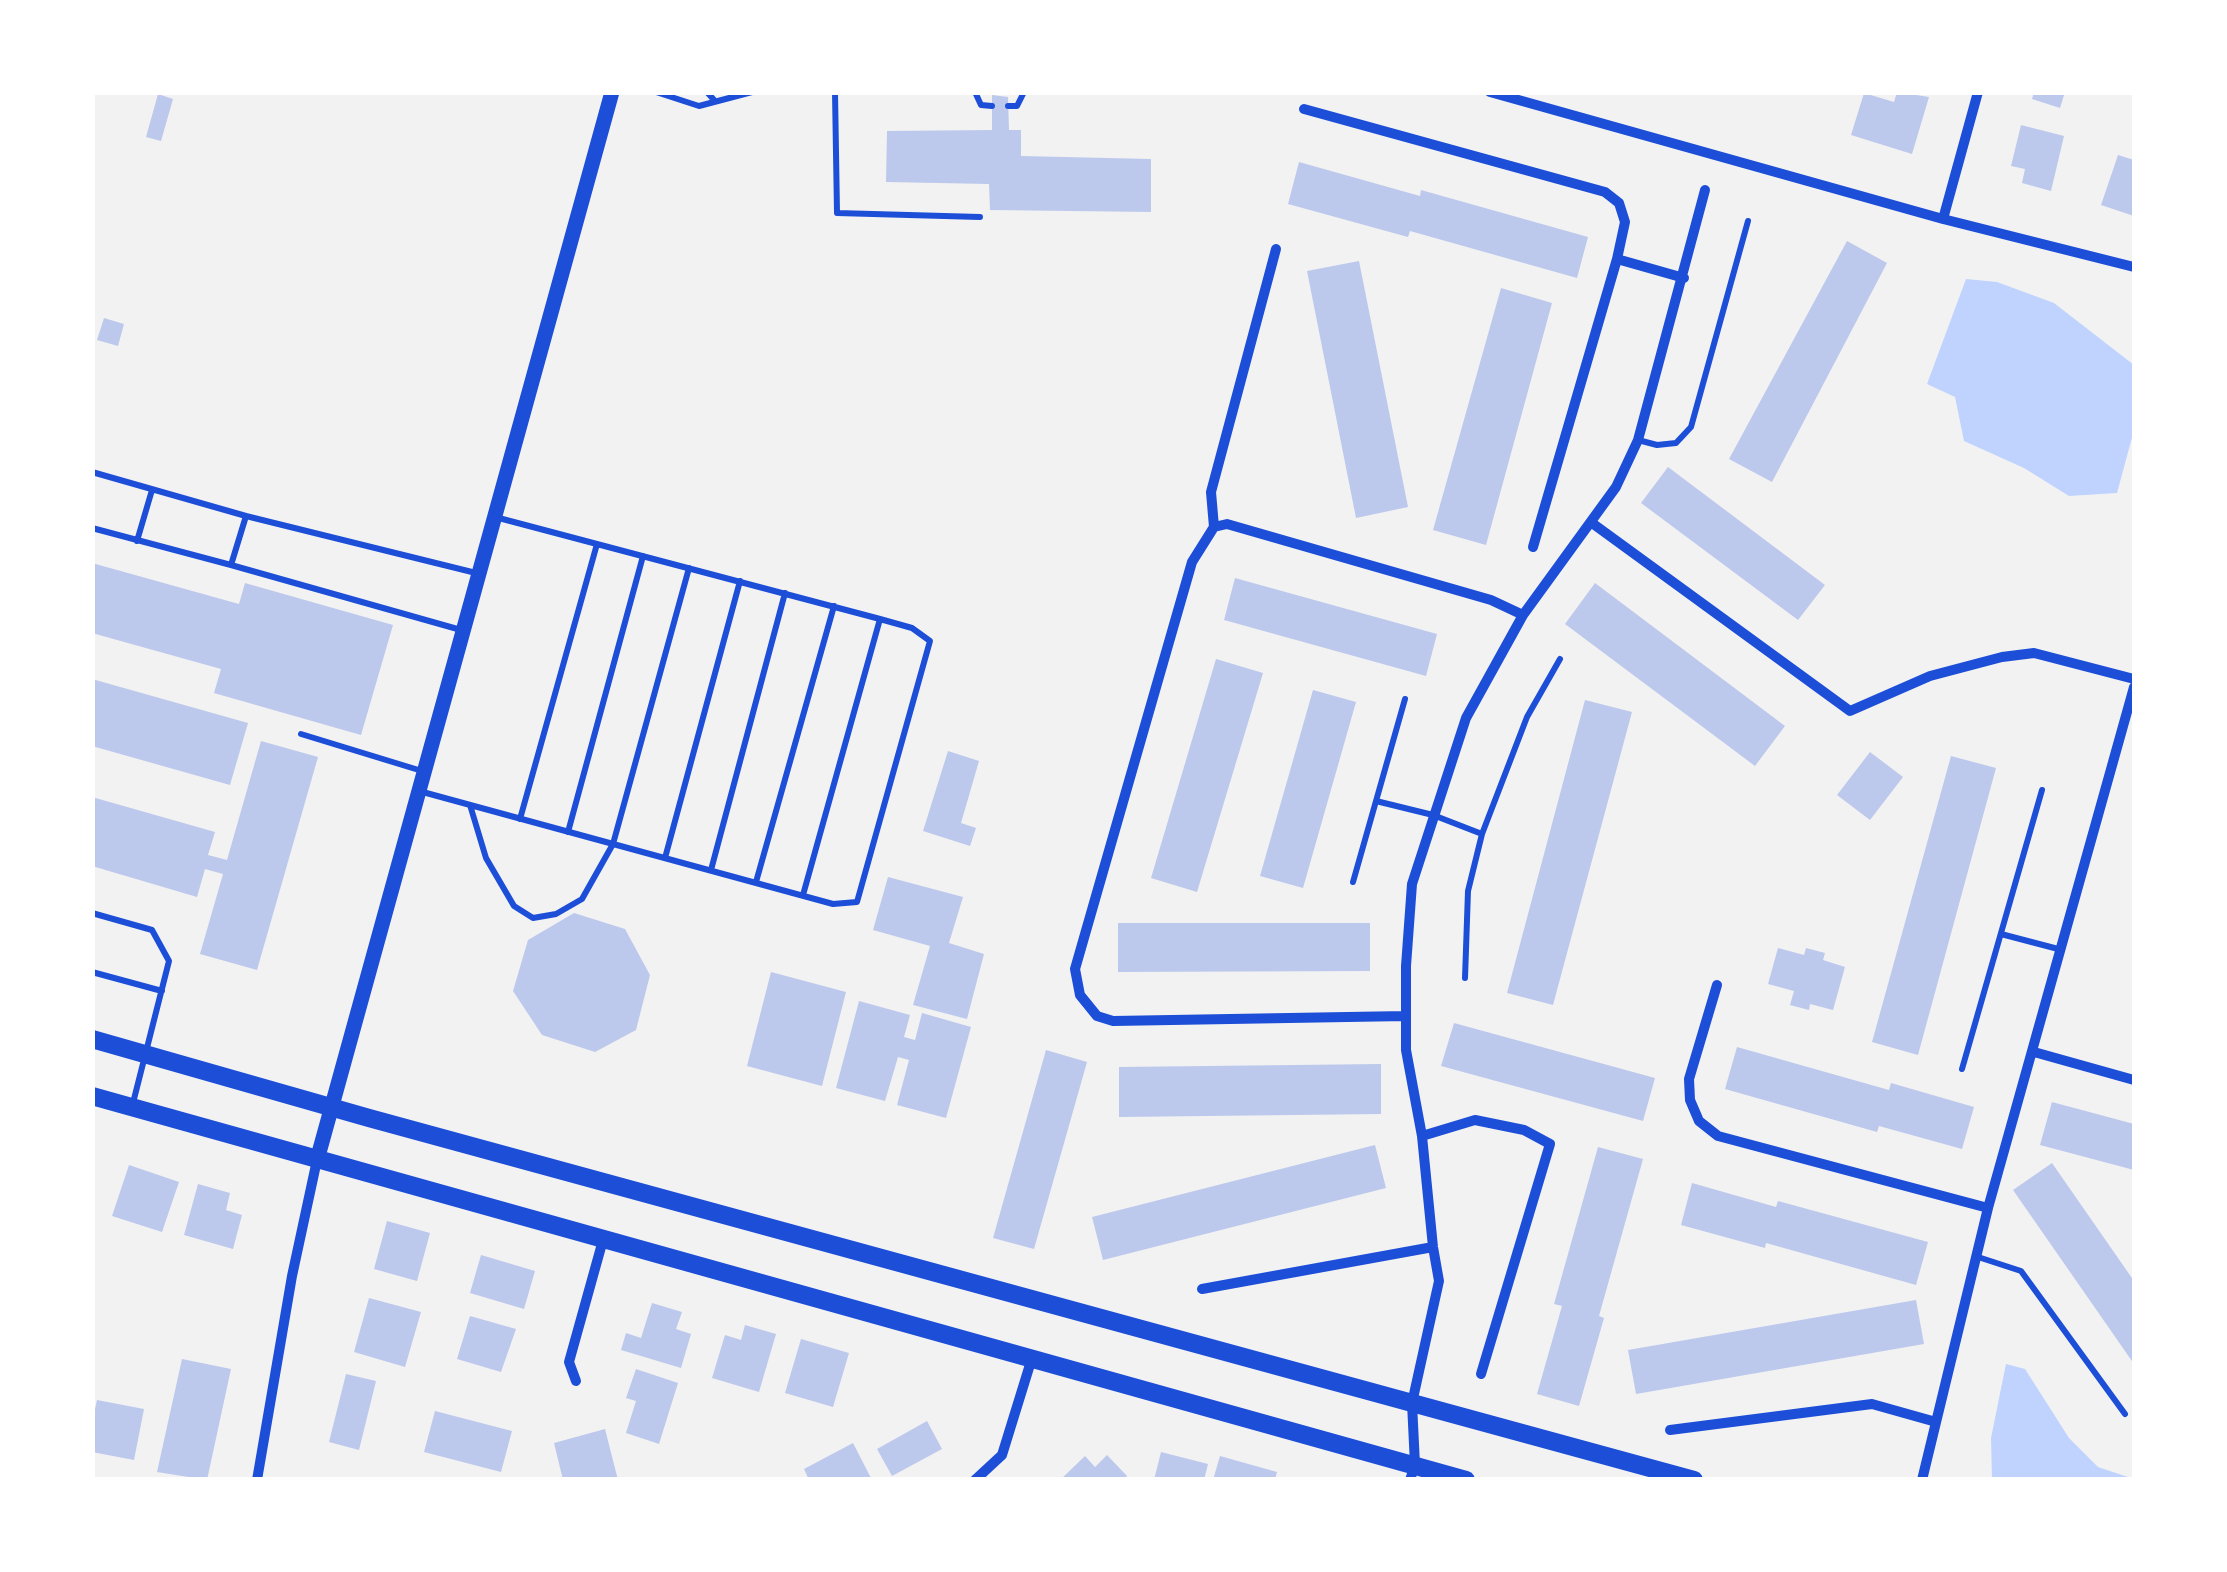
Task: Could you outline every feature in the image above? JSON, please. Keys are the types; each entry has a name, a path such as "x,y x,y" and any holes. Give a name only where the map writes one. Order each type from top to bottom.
{"main road":[{"path":"92,1040 1694,1480"},
{"path":"92,1096 1032,1358 1412,1472 1466,1480"}],"street":[{"path":"257,1480 292,1276 330,1108 612,92"},
{"path":"1490,92 1943,219 2134,267"},
{"path":"1943,219 1978,92"},
{"path":"1304,109 1605,192 1620,203 1625,222 1617,259 1534,547"},
{"path":"1412,1472 1412,1402 1439,1281 1432,1248 1422,1136 1406,1050 1412,884 1466,718 1523,615 1616,488 1638,440 1684,278 1704,190"},
{"path":"1276,249 1211,492 1214,527 1192,562 1075,970 1080,995 1097,1016 1113,1021 1406,1016"},
{"path":"1617,259 1684,278"},
{"path":"1592,523 1850,711 1930,676 2034,652 2134,679"},
{"path":"1214,527 1227,524 1491,600 1523,615"},
{"path":"1922,1480 1988,1208 2134,687"},
{"path":"1717,985 1689,1079 1690,1100 1699,1120 1718,1136 1988,1208"},
{"path":"2034,1052 2134,1080"},
{"path":"1422,1136 1475,1120 1524,1130 1550,1144 1481,1374"},
{"path":"576,1381 568,1362 603,1240"},
{"path":"1202,1290 1432,1248"},
{"path":"975,1480 1002,1455 1032,1358"},
{"path":"1670,1430 1872,1404 1936,1422"}],"lane":[{"path":"656,92 699,106 752,92"},
{"path":"707,92 714,100"},
{"path":"836,92 837,213 980,217"},
{"path":"975,92 981,105 992,106"},
{"path":"1008,106 1017,106 1024,92"},
{"path":"1638,440 1656,445 1676,443 1691,427 1748,221"},
{"path":"92,472 246,516 478,574"},
{"path":"137,541 152,490"},
{"path":"232,565 246,516"},
{"path":"418,791 833,904 857,902 930,641 912,628 494,517"},
{"path":"92,528 462,630"},
{"path":"520,819 597,544"},
{"path":"568,832 643,556"},
{"path":"470,806 486,858 514,906 533,918 556,914 582,899 613,844 689,568"},
{"path":"665,858 740,581"},
{"path":"711,870 786,593"},
{"path":"756,882 834,606"},
{"path":"803,895 880,619"},
{"path":"1465,978 1468,892 1482,834 1528,717 1560,659"},
{"path":"1353,882 1405,699"},
{"path":"300,734 424,771"},
{"path":"1962,1069 2042,790"},
{"path":"1376,801 1434,815 1482,834"},
{"path":"92,913 152,930 169,961 132,1107"},
{"path":"2001,934 2062,950"},
{"path":"92,972 162,991"},
{"path":"1978,1258 2021,1271 2125,1414"}],"water":[{"path":"1966,279 1997,282 2054,303 2134,365 2134,430 2117,493 2069,496 2024,468 1964,441 1955,397 1927,384"},
{"path":"2006,1364 2025,1369 2069,1438 2098,1467 2134,1479 1992,1479 1991,1438"}],"building":[{"path":"1897,92 1929,97 1912,154 1851,135 1864,93 1894,102"},
{"path":"2034,92 2065,92 2060,108 2032,99"},
{"path":"158,94 173,99 161,141 146,137"},
{"path":"992,95 1008,97 1009,130 1021,130 1021,156 1151,159 1151,212 990,210 989,184 886,182 887,131 992,130"},
{"path":"2021,125 2064,136 2051,191 2022,183 2025,169 2011,166"},
{"path":"2118,155 2134,160 2134,216 2101,205"},
{"path":"1299,162 1420,196 1421,190 1588,237 1577,278 1410,231 1408,237 1288,204"},
{"path":"1847,241 1887,263 1772,482 1729,459"},
{"path":"1359,261 1408,507 1356,518 1307,271"},
{"path":"1501,288 1552,303 1486,545 1433,530"},
{"path":"104,318 124,324 118,346 97,340"},
{"path":"1668,467 1825,585 1798,620 1641,503"},
{"path":"92,563 239,604 245,583 393,625 361,735 214,693 221,669 92,633"},
{"path":"1235,578 1437,634 1426,676 1224,620"},
{"path":"1595,583 1785,726 1755,766 1565,624"},
{"path":"1216,659 1263,673 1197,892 1151,878"},
{"path":"92,679 248,723 230,785 92,746"},
{"path":"1313,690 1356,702 1303,888 1260,876"},
{"path":"1585,700 1632,712 1553,1005 1507,993"},
{"path":"261,741 318,757 257,970 200,954 223,874 205,869 197,897 92,866 92,797 215,832 208,855 227,860"},
{"path":"948,751 979,761 961,823 976,828 970,846 923,831"},
{"path":"1870,752 1903,777 1870,820 1837,795"},
{"path":"1951,756 1996,768 1918,1055 1872,1042"},
{"path":"888,877 963,897 949,943 984,954 967,1019 913,1005 930,946 873,930"},
{"path":"574,913 625,929 650,975 636,1030 595,1052 542,1035 513,991 528,940"},
{"path":"1118,923 1370,923 1370,971 1118,972"},
{"path":"1778,948 1804,955 1806,948 1825,953 1823,960 1845,967 1833,1010 1810,1004 1809,1010 1790,1005 1794,991 1768,984"},
{"path":"771,972 846,992 822,1086 747,1066"},
{"path":"859,1001 910,1015 904,1037 915,1040 922,1013 971,1027 946,1118 897,1105 909,1060 898,1057 885,1101 836,1088"},
{"path":"1454,1023 1655,1078 1643,1121 1441,1066"},
{"path":"1737,1047 1889,1090 1891,1083 1974,1107 1962,1149 1879,1126 1877,1132 1725,1089"},
{"path":"1046,1050 1087,1062 1034,1249 993,1238"},
{"path":"1381,1064 1381,1114 1119,1117 1119,1067"},
{"path":"2052,1102 2134,1124 2134,1170 2040,1145"},
{"path":"1375,1145 1386,1188 1103,1260 1092,1217"},
{"path":"1598,1147 1643,1159 1599,1316 1604,1318 1579,1406 1537,1394 1562,1306 1554,1304"},
{"path":"2052,1163 2134,1281 2134,1364 2013,1190"},
{"path":"129,1165 179,1182 162,1232 112,1216"},
{"path":"1692,1183 1776,1207 1778,1201 1928,1242 1916,1285 1766,1243 1765,1248 1681,1225"},
{"path":"198,1184 230,1193 226,1210 242,1215 233,1249 184,1235"},
{"path":"387,1221 430,1233 417,1281 374,1269"},
{"path":"481,1255 535,1271 524,1309 470,1293"},
{"path":"369,1298 421,1312 405,1367 354,1352"},
{"path":"1916,1300 1924,1344 1636,1394 1628,1350"},
{"path":"652,1303 682,1312 676,1329 691,1334 681,1368 621,1350 626,1333 641,1338"},
{"path":"470,1316 516,1329 501,1372 457,1359"},
{"path":"745,1325 776,1334 759,1392 712,1378 725,1335 741,1340"},
{"path":"801,1339 849,1353 833,1407 785,1393"},
{"path":"182,1359 231,1369 207,1480 157,1472"},
{"path":"636,1369 678,1383 659,1444 626,1433 636,1401 626,1398"},
{"path":"346,1374 376,1381 359,1450 329,1442"},
{"path":"97,1400 144,1409 134,1460 92,1452"},
{"path":"435,1411 512,1431 501,1472 424,1452"},
{"path":"927,1421 942,1449 892,1476 877,1449"},
{"path":"605,1429 618,1480 563,1480 554,1443"},
{"path":"853,1443 871,1478 809,1480 804,1469"},
{"path":"1161,1452 1208,1464 1204,1480 1154,1480"},
{"path":"1107,1455 1127,1476 1124,1480 1060,1480 1085,1456 1095,1467"},
{"path":"1220,1456 1277,1472 1275,1480 1213,1480"}]}
